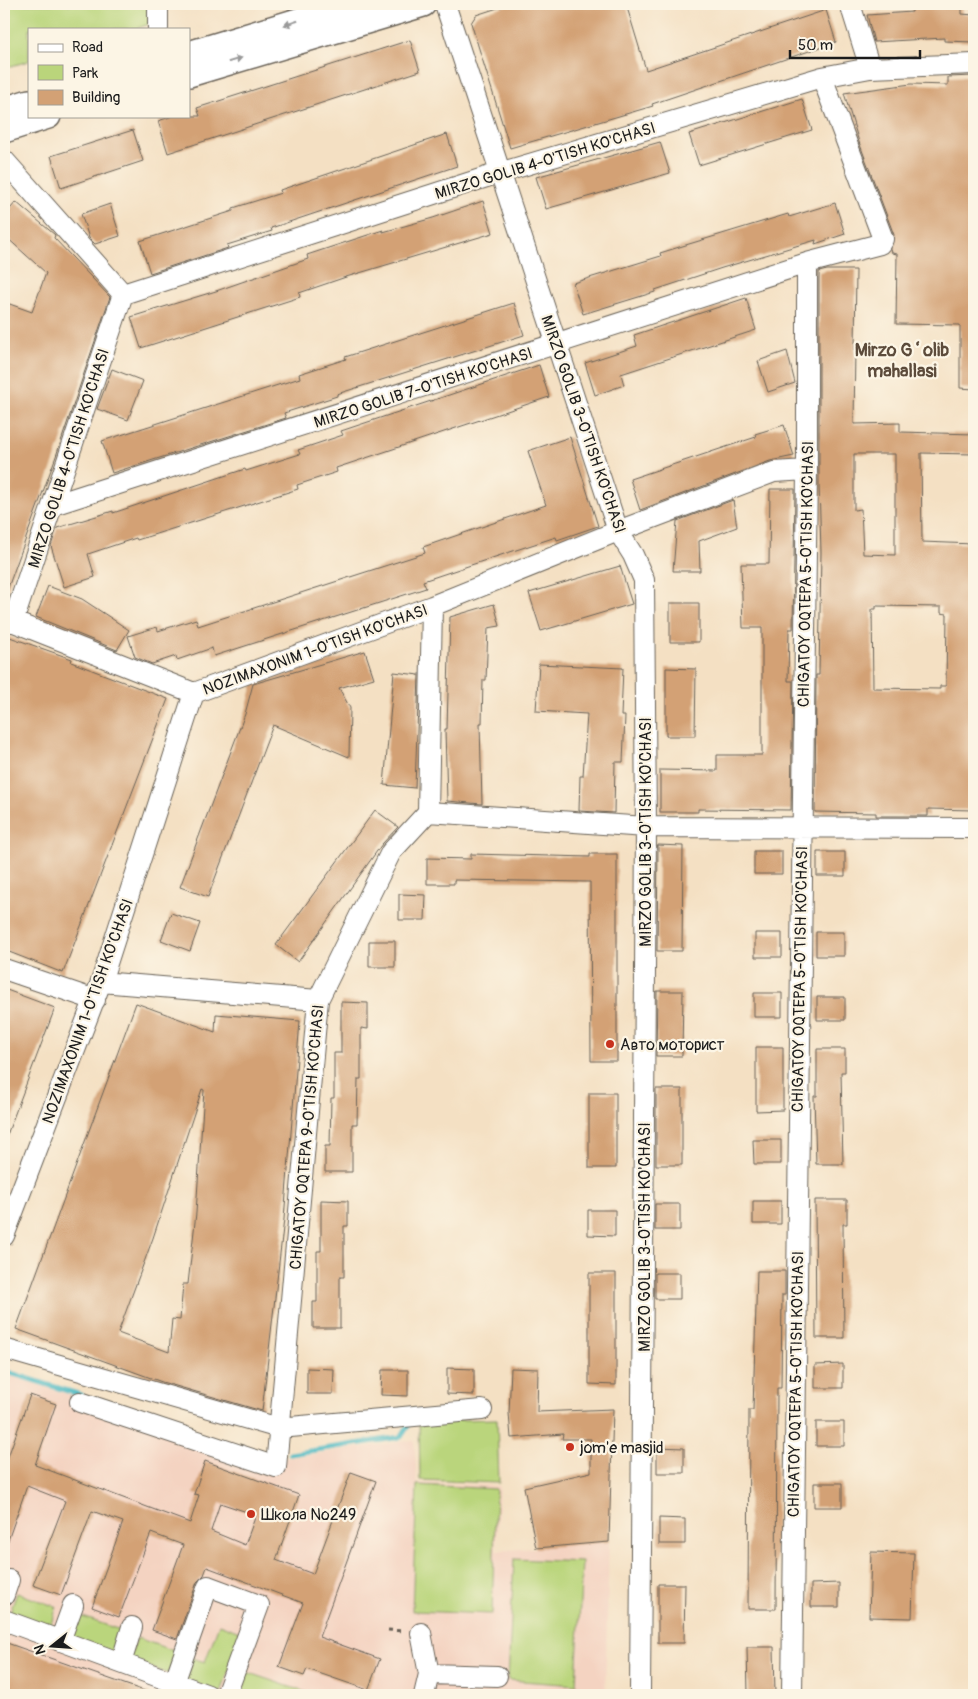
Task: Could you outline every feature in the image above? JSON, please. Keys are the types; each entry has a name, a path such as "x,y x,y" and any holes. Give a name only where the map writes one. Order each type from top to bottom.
{"main road":[{"path":"190,54 354,4"},
{"path":"190,74 423,4"},
{"path":"4,110 28,102"},
{"path":"4,130 42,118"}],"street":[{"path":"158,4 158,28"},
{"name":"MIRZO GOLIB 3-O'TISH KO'CHASI","path":"445,4 618,531 633,555 644,580 646,828 640,1695"},
{"path":"850,4 870,68"},
{"name":"MIRZO GOLIB 4-O'TISH KO'CHASI","path":"9,620 53,505 123,294 499,173 822,77 870,68 974,64"},
{"name":"MIRZO GOLIB 7-O'TISH KO'CHASI","path":"53,505 807,263 880,244 883,239 822,77"},
{"path":"4,160 123,294"},
{"name":"CHIGATOY OQTEPA 5-O'TISH KO'CHASI","path":"792,1695 801,828 807,470 807,263"},
{"name":"NOZIMAXONIM 1-O'TISH KO'CHASI","path":"4,1236 98,991 194,693 432,606 618,531 774,472 807,470"},
{"path":"432,606 428,812 646,828 974,828"},
{"path":"9,620 194,693"},
{"name":"CHIGATOY OQTEPA 9-O'TISH KO'CHASI","path":"80,1402 276,1467 318,1000 391,852 428,812"},
{"path":"4,968 98,991 318,1000"},
{"path":"4,1350 279,1428 482,1410"},
{"path":"174,1683 208,1586 259,1605 226,1695"},
{"path":"60,1641 73,1605"},
{"path":"4,1620 208,1695"},
{"path":"121,1663 132,1627"},
{"path":"421,1633 429,1674 424,1695"},
{"path":"429,1674 497,1676"}],"shaded area":[{"name":"Школа №249","path":"10,1376 277,1459 414,1440 417,1483 499,1486 496,1551 609,1542 605,1695 157,1695 4,1642 4,1397"}],"green space":[{"path":"4,4 151,4 150,24 138,28 28,28 28,61 4,68"},
{"path":"497,1419 499,1483 420,1480 419,1421"},
{"path":"417,1485 496,1489 492,1614 412,1611"},
{"path":"514,1559 582,1562 576,1685 508,1680"},
{"path":"17,1593 57,1607 49,1629 9,1615"},
{"path":"80,1616 120,1630 112,1653 72,1639"},
{"path":"219,1624 242,1633 221,1693 181,1678 188,1657 205,1662"},
{"path":"137,1638 177,1652 169,1674 129,1660"},
{"path":"243,1671 314,1695 236,1695"}],"building":[{"path":"510,4 626,4 646,70 826,10 836,42 652,104 653,106 510,148 471,23 476,15"},
{"path":"912,4 962,4 962,14 974,15 974,42 944,41 944,38 874,42 867,15 912,12"},
{"path":"410,40 420,71 168,153 158,121 167,118 200,116 197,108"},
{"path":"974,76 974,389 960,388 960,325 896,324 897,254 892,253 891,249 894,235 859,142 844,93 911,84 948,85 948,77"},
{"path":"802,99 812,130 699,165 689,134"},
{"path":"133,130 143,161 61,188 51,156"},
{"path":"447,134 457,166 271,228 272,231 227,245 228,248 150,273 140,241 233,211 233,208 281,193 280,190"},
{"path":"660,142 670,173 546,209 536,177"},
{"path":"483,201 493,233 346,277 299,293 300,297 141,348 131,317 216,291 308,259 307,255 383,230 383,232 433,218"},
{"path":"16,202 55,235 54,238 110,297 56,456 6,593 4,593 4,302 32,312 46,273 4,235 4,216"},
{"path":"835,203 845,234 815,244 816,240 722,268 655,290 655,292 583,314 573,283 661,256 660,253 689,244 788,214 789,217"},
{"path":"110,204 120,236 95,244 89,238 81,214"},
{"path":"827,270 856,270 854,424 900,423 900,432 974,434 974,454 921,453 922,542 974,544 974,810 928,809 928,816 876,816 876,813 815,812 816,675 819,675 821,552 819,484 819,272","holes":["854,454 895,454 895,555 863,554 861,509 854,510","876,606 941,607 941,613 947,614 946,686 940,686 940,689 873,688 872,609 876,609"]},
{"path":"746,298 756,330 621,374 624,385 595,395 585,363 637,346 634,335"},
{"path":"514,303 524,335 337,394 337,396 284,413 286,418 112,473 102,441 300,378 299,374 346,359 345,357"},
{"path":"787,351 795,383 768,392 758,361"},
{"path":"539,365 549,397 336,468 337,472 297,485 298,489 88,554 95,577 64,587 51,546 57,528 113,511 113,513 245,469 246,471 300,454 298,450 343,435 341,431"},
{"path":"112,369 143,381 128,420 97,409"},
{"path":"784,425 794,456 770,461 640,510 630,479 756,437 755,434"},
{"path":"570,437 598,526 557,540 556,537 423,581 426,588 214,656 212,648 177,660 176,656 152,664 135,657 128,636 157,627 158,631 196,619 198,626 425,553 423,547 546,505 528,451"},
{"path":"770,489 795,489 793,629 789,629 788,681 793,681 791,810 698,809 698,812 660,812 660,770 717,771 717,755 762,755 762,628 743,628 741,564 769,564"},
{"path":"733,500 737,527 699,541 700,571 673,571 677,521"},
{"path":"620,566 632,604 541,631 529,593"},
{"path":"48,586 82,599 129,630 117,650 36,617"},
{"path":"670,603 699,603 699,642 670,642"},
{"path":"494,604 500,626 488,628 486,680 483,680 482,723 480,723 482,804 447,801 445,729 447,729 450,617"},
{"path":"4,635 72,659 71,662 168,699 63,973 4,950"},
{"path":"365,651 374,678 339,688 350,708 349,757 273,725 208,897 180,887 245,714 253,684"},
{"path":"539,664 623,668 621,716 625,716 623,762 615,762 614,813 579,811 580,776 583,776 587,714 536,711"},
{"path":"666,668 696,669 695,736 666,736"},
{"path":"394,672 419,675 415,788 384,785"},
{"path":"375,810 398,827 382,844 298,962 276,945"},
{"path":"658,845 683,846 682,951 657,951"},
{"path":"754,851 782,851 782,874 754,874"},
{"path":"817,852 845,852 845,876 817,876"},
{"path":"471,854 590,857 590,854 617,854 617,1061 591,1061 590,882 454,880 454,884 427,884 427,858 471,859"},
{"path":"399,894 426,895 425,920 399,920"},
{"path":"171,913 200,923 190,951 161,940"},
{"path":"816,932 844,932 844,956 816,956"},
{"path":"755,933 782,933 782,957 755,957"},
{"path":"369,941 395,941 395,967 369,967"},
{"path":"4,989 55,1008 5,1140 4,1140"},
{"path":"657,991 683,991 682,1056 656,1056"},
{"path":"754,993 782,993 782,1017 754,1017"},
{"path":"817,997 845,997 845,1020 817,1020"},
{"path":"341,1002 368,1003 368,1029 361,1028 361,1079 358,1079 357,1124 352,1124 352,1172 325,1172 325,1146 330,1146 331,1098 334,1098 334,1053 341,1053"},
{"path":"136,1003 215,1032 216,1014 300,1021 284,1219 262,1411 162,1382 16,1329","holes":["202,1089 204,1090 196,1213 188,1284 183,1284 180,1320 172,1319 169,1352 118,1333 153,1238"]},
{"path":"756,1047 783,1047 783,1110 756,1111"},
{"path":"817,1049 845,1049 845,1072 841,1072 843,1164 816,1164 814,1096 817,1096"},
{"path":"656,1089 682,1089 682,1165 656,1165"},
{"path":"589,1093 616,1093 616,1168 589,1168"},
{"path":"753,1140 781,1140 781,1164 754,1164"},
{"path":"321,1200 348,1201 348,1226 344,1226 344,1277 340,1277 340,1328 313,1328 313,1302 317,1302 317,1251 321,1251"},
{"path":"815,1200 847,1200 847,1224 843,1224 844,1338 816,1338"},
{"path":"753,1201 781,1201 781,1224 753,1224"},
{"path":"655,1204 680,1204 680,1230 655,1230"},
{"path":"588,1210 615,1210 615,1236 588,1235"},
{"path":"757,1271 785,1271 785,1295 782,1295 781,1388 777,1388 776,1609 748,1609 749,1410 753,1410"},
{"path":"589,1273 616,1273 616,1385 589,1384"},
{"path":"655,1273 680,1273 680,1299 655,1299"},
{"path":"843,1364 843,1388 815,1388 815,1365"},
{"path":"307,1368 334,1369 333,1394 307,1394"},
{"path":"447,1368 474,1369 474,1395 447,1394"},
{"path":"511,1368 538,1369 537,1412 613,1409 609,1542 536,1548 524,1487 591,1472 591,1439 562,1439 563,1434 511,1438 509,1413"},
{"path":"382,1370 408,1370 408,1396 381,1395"},
{"path":"30,1395 56,1404 35,1465 190,1523 199,1495 194,1494 205,1461 299,1495 276,1560 313,1574 351,1472 376,1481 319,1637 380,1659 368,1690 307,1669 304,1676 279,1667 303,1603 207,1567 204,1575 197,1582 177,1639 152,1630 183,1545 151,1533 119,1617 92,1607 123,1522 92,1511 61,1595 33,1585 65,1501 27,1486 6,1546 4,1546 4,1468","holes":["220,1503 256,1515 245,1545 211,1531"]},
{"path":"816,1422 844,1422 844,1446 816,1446"},
{"path":"657,1447 684,1448 684,1473 657,1473"},
{"path":"814,1483 842,1483 842,1507 814,1507"},
{"path":"659,1518 685,1519 685,1544 659,1544"},
{"path":"871,1552 914,1553 912,1618 869,1617"},
{"path":"839,1583 839,1607 811,1607 811,1584"},
{"path":"658,1584 685,1584 684,1643 658,1643"},
{"path":"4,1642 150,1693 150,1695 4,1695"},
{"path":"747,1647 774,1647 775,1695 748,1695"}],"waterway":[{"path":"4,1371 81,1395"},
{"path":"290,1454 401,1437 410,1423"}],"place":[{"name":"Авто моторист","path":"610,1044"},
{"name":"jom'e masjid","path":"570,1447"},
{"name":"Школа №249","path":"251,1514"}],"district":[{"name":"Mirzo Gʻolib mahallasi","path":"902,360"}]}
